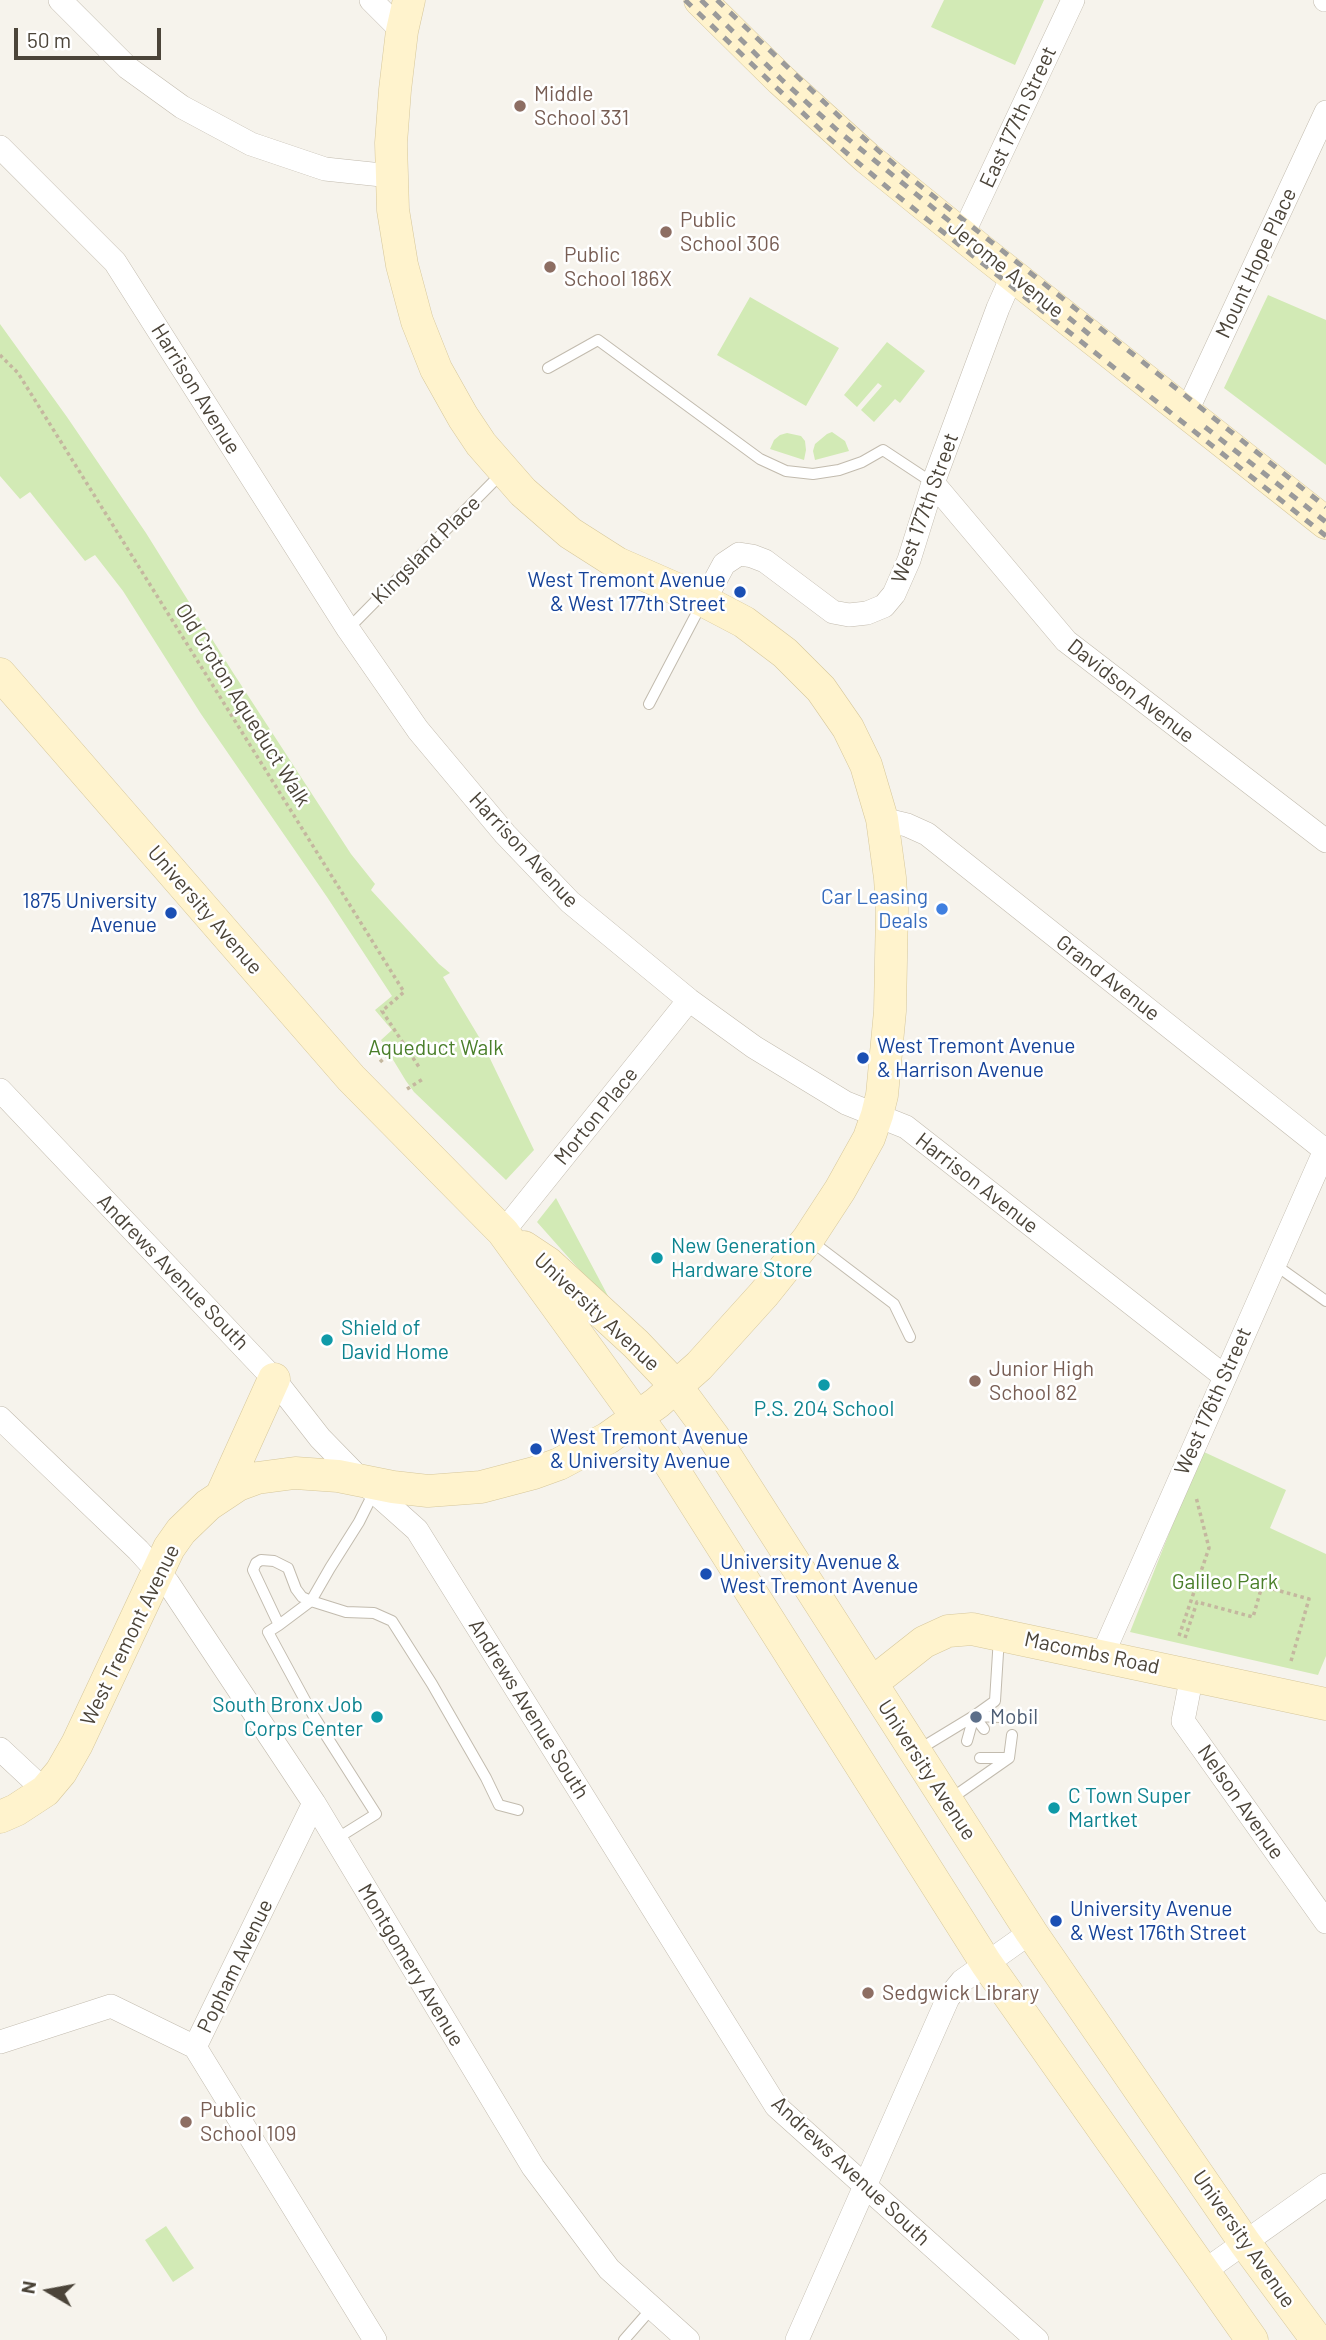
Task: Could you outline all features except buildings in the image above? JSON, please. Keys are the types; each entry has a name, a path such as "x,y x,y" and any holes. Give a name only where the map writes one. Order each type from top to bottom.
{"main road":[{"name":"West Tremont Avenue","path":"0,1817 45,1791 61,1772 77,1744 157,1570 181,1531 222,1494 257,1478 295,1473 338,1476 368,1486 428,1491 481,1487 506,1482 559,1464 608,1438 676,1386 738,1324 808,1238 856,1164 877,1115 884,1079 892,978 890,878 882,819 872,782 858,748 848,728 821,689 804,669 766,636 704,601 645,576 593,548 547,514 504,471 463,417 425,345 409,294 393,210 391,176 395,90 402,31 410,0"},
{"name":"Jerome Avenue","path":"701,0 867,158 1326,523"},
{"name":"University Avenue","path":"0,674 351,1079 503,1232 661,1450 986,1963 1252,2340"},
{"name":"University Avenue","path":"503,1232 548,1263 636,1344 676,1386 713,1436 1031,1932 1245,2243 1317,2340"},
{"path":"222,1494 274,1379"},
{"name":"Macombs Road","path":"872,1683 924,1642 948,1631 972,1629 1326,1704"}],"street":[{"path":"60,0 128,68 182,107 251,144 325,169 391,176"},
{"path":"371,0 402,31"},
{"name":"East 177th Street","path":"963,234 1073,0"},
{"name":"Mount Hope Place","path":"1186,413 1326,112"},
{"name":"Harrison Avenue","path":"0,147 115,262 348,629 418,730 505,834 570,902 689,1000 754,1046 846,1102 906,1127 1224,1376"},
{"name":"West 177th Street","path":"704,601 724,564 739,554 765,561 833,612 849,615 867,613 884,606 894,594 909,560 933,483 1013,274"},
{"name":"Davidson Avenue","path":"933,483 1066,641 1326,841"},
{"name":"Grand Avenue","path":"882,819 907,825 927,834 1326,1150"},
{"name":"Morton Place","path":"503,1232 689,1000"},
{"name":"Andrews Avenue South","path":"0,1090 274,1379 320,1438 417,1530 776,2106 1037,2340"},
{"name":"West 176th Street","path":"1102,1656 1326,1150"},
{"name":"Montgomery Avenue","path":"0,1418 169,1583 314,1803 533,2167 609,2269 688,2340"},
{"name":"Nelson Avenue","path":"1192,1675 1183,1721 1326,1922"},
{"path":"0,1749 45,1791"},
{"name":"Popham Avenue","path":"314,1803 195,2047 374,2340"},
{"path":"797,2340 943,2007 954,1989 1031,1932"},
{"path":"0,2042 111,2006 195,2047"},
{"path":"1203,2272 1326,2185"}],"lane":[{"path":"548,368 598,340 760,459 786,471 813,474 839,470 862,462 883,450 933,483"},
{"name":"Kingsland Place","path":"348,629 504,471"},
{"path":"649,704 704,601"},
{"path":"808,1238 894,1304 910,1337"},
{"path":"1274,1264 1326,1301"},
{"path":"336,1839 376,1814 313,1716 268,1632 311,1601 359,1522 368,1486"},
{"path":"279,1625 257,1580 254,1570 256,1563 269,1560 281,1563 288,1568 302,1597 311,1601 346,1612 374,1613 393,1621 486,1778 499,1805 518,1810"},
{"path":"914,1751 995,1701 999,1634"},
{"path":"974,1716 1001,1717"},
{"path":"974,1716 984,1729"},
{"path":"967,1741 974,1716"},
{"path":"947,1801 1009,1758 1012,1735"},
{"path":"996,1747 1009,1758"},
{"path":"980,1758 1009,1758"},
{"path":"624,2340 652,2308"}],"path":[{"name":"Old Croton Aqueduct Walk","path":"0,355 18,373 404,992 382,1011 419,1067"},
{"path":"380,1062 402,1042"},
{"path":"407,1089 423,1079"},
{"path":"1179,1636 1209,1548 1194,1490"},
{"path":"1185,1638 1197,1602 1253,1617 1262,1586 1309,1599 1291,1661"}],"green space":[{"path":"944,0 1044,0 1015,65 931,27"},
{"path":"1268,295 1326,320 1326,465 1224,388"},
{"path":"750,297 839,348 806,406 717,355"},
{"name":"Aqueduct Walk","path":"0,324 146,533 351,854 375,884 371,890 450,973 443,977 482,1042 534,1150 506,1180 414,1092 406,1081 381,1040 392,1030 375,1010 392,996 201,714 123,591 95,555 85,561 30,492 20,499 0,476"},
{"path":"887,342 925,371 900,403 895,399 874,422 861,410 882,386 878,383 857,407 844,395"},
{"path":"832,432 845,441 849,451 815,460 815,444"},
{"path":"787,433 801,436 805,441 804,460 770,449 774,440"},
{"path":"556,1198 616,1311 537,1222"},
{"name":"Galileo Park","path":"1204,1452 1286,1490 1270,1528 1326,1554 1326,1656 1318,1675 1130,1632 1191,1478"},
{"path":"166,2226 194,2268 173,2282 145,2240"}],"railway":[{"path":"685,0 829,138 894,193 1326,536"},
{"path":"701,0 837,130 1095,339"},
{"path":"717,0 844,121 908,176 1326,507"},
{"path":"1205,427 1326,522"}],"place":[{"name":"Middle School 331","path":"520,106"},
{"name":"Public School 306","path":"666,232"},
{"name":"Public School 186X","path":"550,267"},
{"name":"West Tremont Avenue & West 177th Street","path":"740,592"},
{"name":"Car Leasing Deals","path":"942,909"},
{"name":"1875 University Avenue","path":"171,913"},
{"name":"West Tremont Avenue & Harrison Avenue","path":"863,1058"},
{"name":"New Generation Hardware Store","path":"657,1258"},
{"name":"Shield of David Home","path":"327,1340"},
{"name":"Junior High School 82","path":"975,1381"},
{"name":"P.S. 204 School","path":"824,1385"},
{"name":"West Tremont Avenue & University Avenue","path":"536,1449"},
{"name":"University Avenue & West Tremont Avenue","path":"706,1574"},
{"name":"South Bronx Job Corps Center","path":"377,1717"},
{"name":"Mobil","path":"976,1717"},
{"name":"C Town Super Martket","path":"1054,1808"},
{"name":"University Avenue & West 176th Street","path":"1056,1921"},
{"name":"Sedgwick Library","path":"868,1993"},
{"name":"Public School 109","path":"186,2122"}]}
